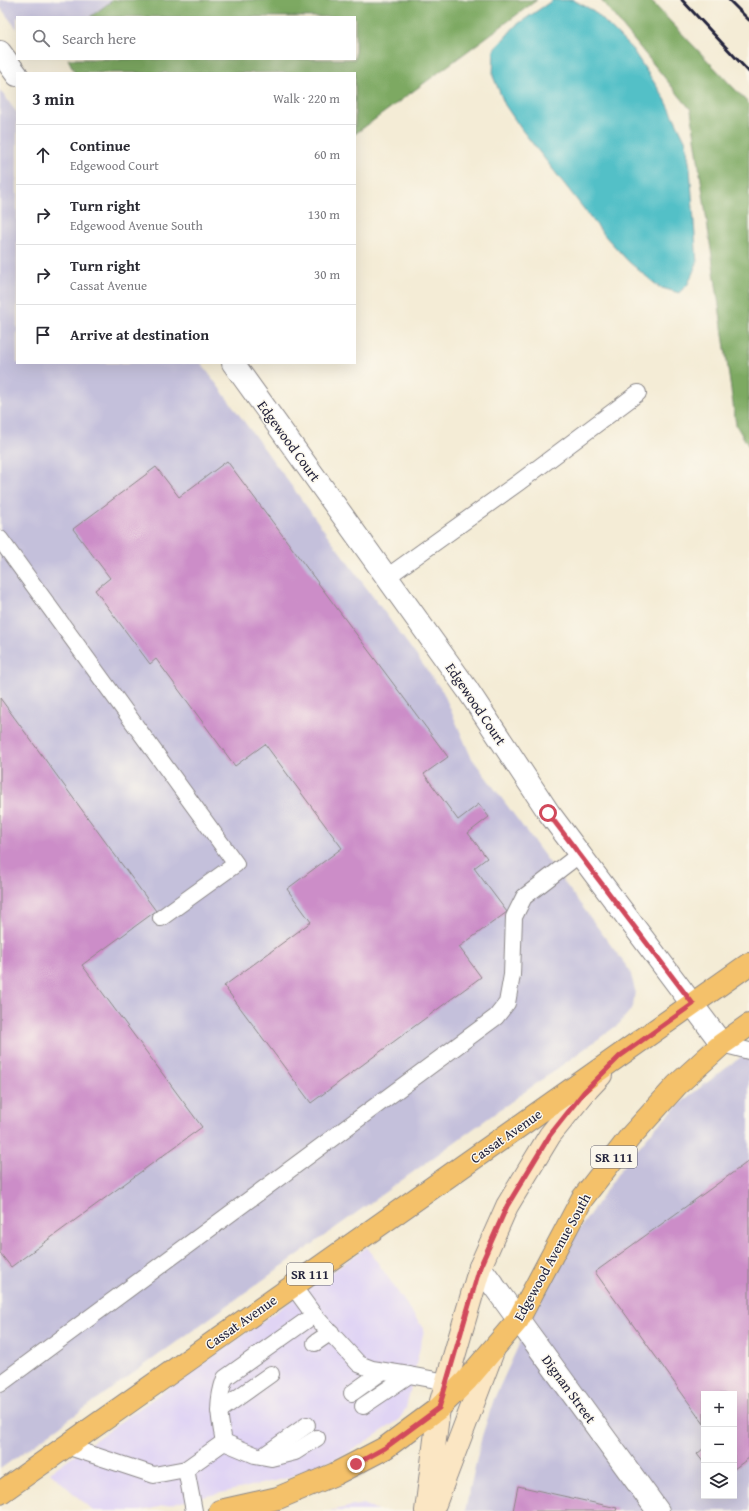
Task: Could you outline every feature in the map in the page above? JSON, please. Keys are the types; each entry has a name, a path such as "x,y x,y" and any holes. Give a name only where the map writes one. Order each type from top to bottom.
{"main road":[{"name":"SR 111","path":"620,1056 749,964"},
{"name":"Edgewood Avenue South","path":"433,1511 494,1350 518,1320 582,1199 630,1137 677,1086 722,1044 749,1026"},
{"path":"426,1511 439,1408 480,1267 507,1206 550,1135 584,1092 620,1056"},
{"name":"Cassat Avenue","path":"0,1493 620,1056"},
{"name":"SR 111","path":"220,1511 278,1498 335,1474 385,1448 439,1408 494,1350"}],"street":[{"path":"0,52 16,74"},
{"name":"Edgewood Court","path":"234,364 467,689 548,813 722,1044"},
{"name":"Dignan Street","path":"480,1267 658,1511"}],"lane":[{"path":"387,577 518,483 638,393"},
{"path":"0,539 236,864 161,918"},
{"path":"0,1384 496,1018 507,1003 512,974 514,917 524,896 580,854"},
{"path":"722,1044 749,1051"},
{"path":"293,1286 314,1315 359,1364 372,1369 447,1382"},
{"path":"224,1442 219,1411 219,1395 225,1378 314,1315"},
{"path":"315,1343 331,1332"},
{"path":"352,1393 383,1370"},
{"path":"219,1411 271,1374"},
{"path":"363,1406 409,1375"},
{"path":"263,1457 307,1425"},
{"path":"224,1442 255,1455 271,1458 295,1452 317,1438"},
{"path":"66,1446 154,1475 186,1469 224,1442"},
{"path":"186,1469 194,1511"}],"shaded area":[{"path":"0,0 113,0 91,16 16,16 16,28 0,7"},
{"path":"0,90 16,112 16,364 202,364 443,692 471,757 630,971 635,990 633,1007 619,1024 0,1469"},
{"path":"749,1051 749,1511 465,1511 482,1436 494,1399 539,1301 565,1250 623,1166 654,1129 689,1096"},
{"path":"367,1247 424,1330 406,1408 399,1420 345,1455 287,1478 141,1511 93,1511 50,1472"},
{"path":"363,1504 378,1511 329,1511"}],"green space":[{"path":"113,0 537,0 356,133 356,72 74,72 68,60 356,60 356,16 91,16"},
{"path":"601,0 650,0 749,104 749,447 736,425 691,110"}],"water":[{"path":"553,0 573,0 594,11 632,49 665,99 686,142 690,168 697,263 688,284 679,293 659,287 629,262 606,237 522,130 505,105 493,76 494,50 515,26"}],"building":[{"path":"227,461 448,757 424,774 458,820 479,804 489,817 468,833 487,858 474,868 507,912 459,947 481,977 311,1103 224,986 311,922 287,889 342,848 265,744 235,766 156,659 150,664 95,590 110,578 73,529 156,467 179,497"},
{"path":"0,698 156,911 82,965 202,1127 11,1267 0,1253"},
{"path":"749,1161 749,1458 737,1467 737,1391 701,1391 701,1420 595,1272"},
{"path":"701,1451 701,1459 697,1454"},
{"path":"518,1486 617,1508 616,1511 513,1511"}],"railway":[{"path":"682,0 749,72"},
{"path":"729,0 749,20"}],"route":[{"path":"356,1464 385,1448 439,1408 480,1267 507,1206 550,1135 584,1092 620,1056 693,1004 548,813"}]}
